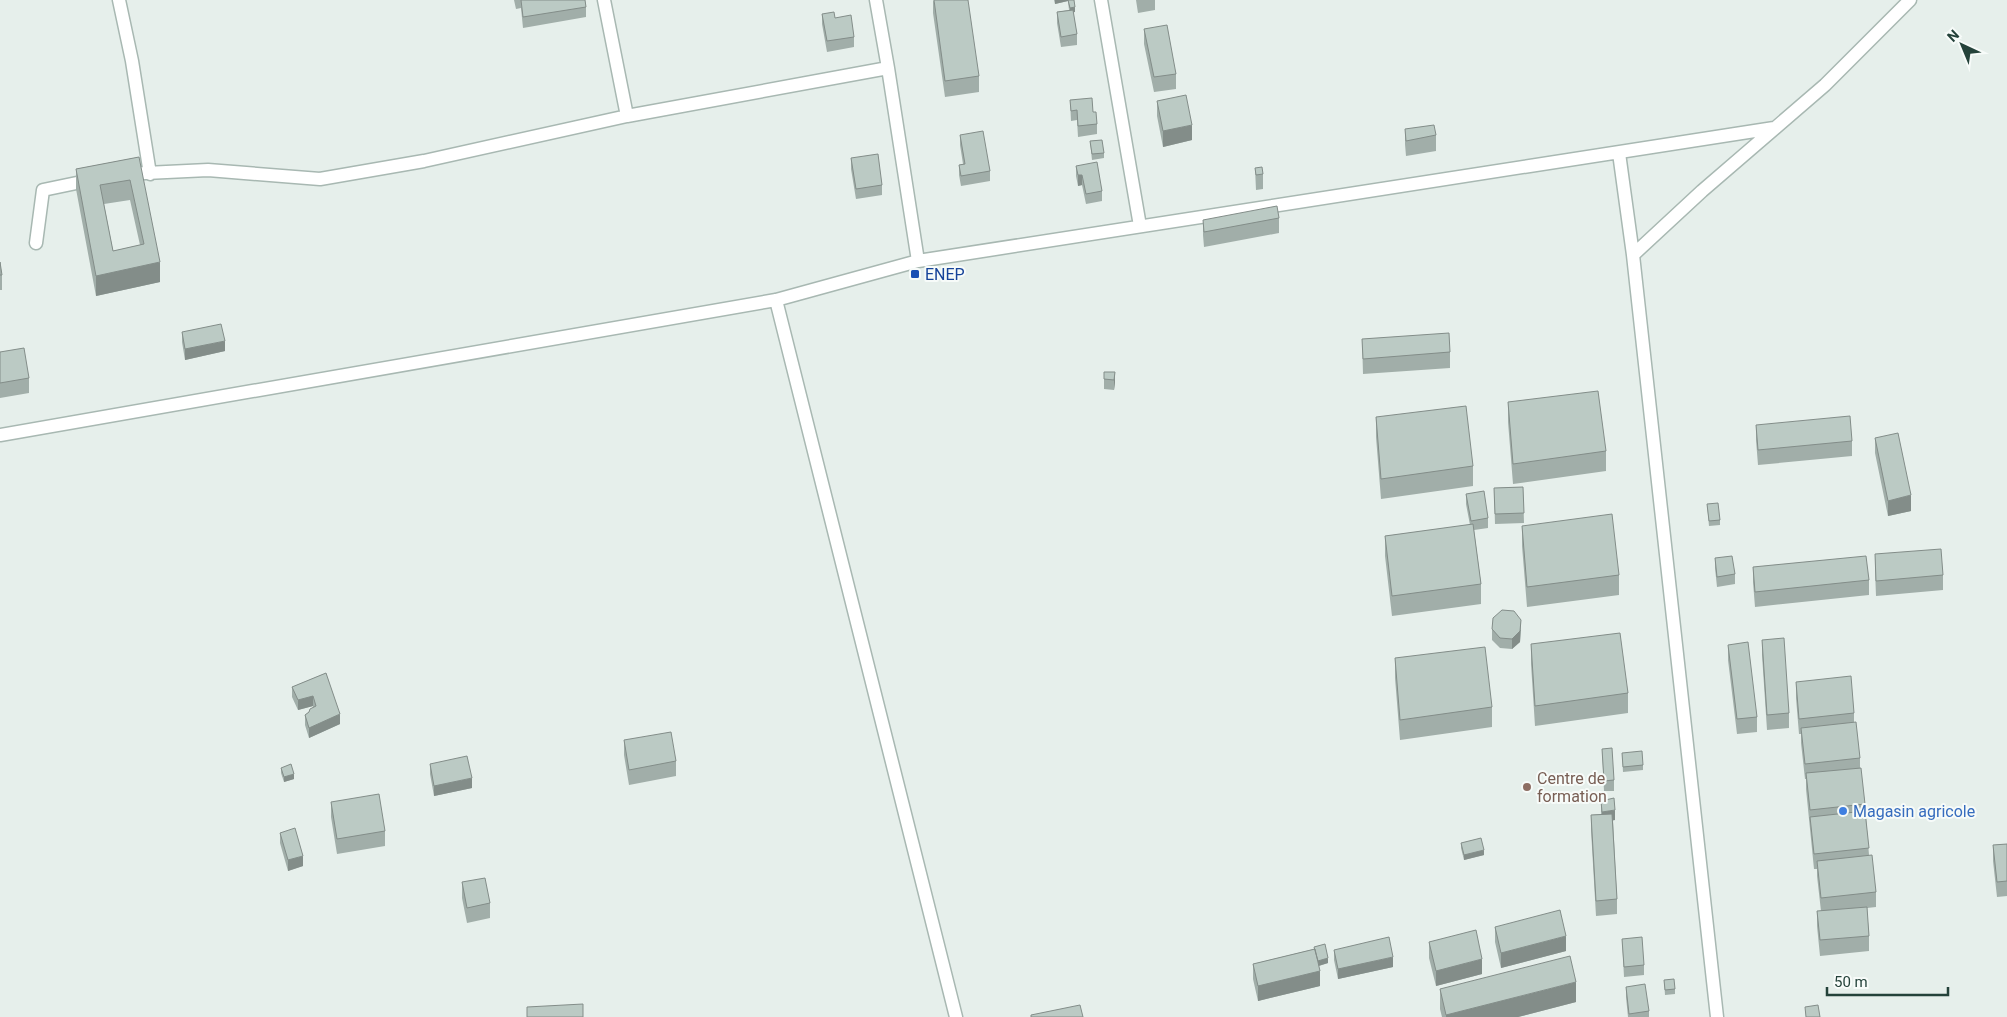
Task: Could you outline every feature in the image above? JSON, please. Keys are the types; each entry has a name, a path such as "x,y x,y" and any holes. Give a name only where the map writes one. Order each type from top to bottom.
{"street":[{"path":"120,0 150,174"},
{"path":"604,0 627,116"},
{"path":"876,0 918,260"},
{"path":"1101,0 1140,226"},
{"path":"1633,255 1702,190 1825,84 1910,0"},
{"path":"36,243 43,190 118,174 208,170 320,179 424,162 627,116 888,68"},
{"path":"0,435 776,300 918,260 1774,128"},
{"path":"1619,153 1633,255 1717,1017"},
{"path":"776,300 956,1017"}],"building":[{"path":"521,0 585,0 586,7 523,17"},
{"path":"934,0 968,0 979,76 945,81"},
{"path":"1068,0 1074,0 1075,7 1070,8"},
{"path":"1073,10 1077,34 1061,37 1057,12"},
{"path":"834,12 835,18 851,15 854,37 827,41 822,14"},
{"path":"1167,25 1176,74 1154,77 1144,29"},
{"path":"1186,95 1192,125 1163,131 1157,101"},
{"path":"1092,98 1093,112 1096,112 1097,124 1078,126 1077,110 1071,111 1070,100"},
{"path":"1434,125 1436,135 1406,141 1405,129"},
{"path":"983,131 990,171 961,176 959,165 965,164 960,135"},
{"path":"1102,140 1104,153 1092,154 1090,141"},
{"path":"878,154 882,185 856,189 851,158"},
{"path":"139,157 160,262 96,276 76,169","holes":["130,180 144,244 113,251 100,185"]},
{"path":"1097,162 1102,191 1086,194 1082,175 1078,175 1076,166"},
{"path":"1262,167 1263,174 1256,175 1255,168"},
{"path":"1277,206 1279,218 1204,232 1203,220"},
{"path":"221,324 225,341 185,349 182,332"},
{"path":"1449,333 1450,352 1363,359 1362,339"},
{"path":"24,348 29,378 0,383 0,352"},
{"path":"1104,372 1115,372 1114,380 1104,379"},
{"path":"1598,391 1606,451 1513,464 1508,402"},
{"path":"1466,406 1473,466 1381,479 1376,417"},
{"path":"1850,416 1852,441 1758,450 1756,425"},
{"path":"1898,433 1911,495 1888,501 1875,438"},
{"path":"1523,487 1524,513 1495,514 1494,488"},
{"path":"1484,491 1488,518 1471,521 1466,494"},
{"path":"1718,503 1720,520 1709,521 1707,504"},
{"path":"1612,514 1619,575 1527,587 1522,526"},
{"path":"1473,524 1481,584 1392,596 1385,536"},
{"path":"1941,549 1943,575 1876,581 1875,554"},
{"path":"1732,556 1735,574 1717,577 1715,558"},
{"path":"1866,556 1869,580 1755,592 1753,567"},
{"path":"1502,610 1514,611 1521,620 1520,631 1512,639 1500,638 1492,629 1493,618"},
{"path":"1620,633 1628,693 1535,706 1531,644"},
{"path":"1784,638 1789,713 1767,715 1762,640"},
{"path":"1748,642 1757,717 1737,719 1728,645"},
{"path":"1485,647 1492,707 1400,720 1395,658"},
{"path":"326,673 340,714 309,728 305,715 316,706 313,696 298,700 292,687"},
{"path":"1851,676 1854,713 1799,719 1796,682"},
{"path":"1856,722 1860,758 1805,764 1801,728"},
{"path":"671,732 676,761 629,770 624,740"},
{"path":"1612,748 1614,780 1604,781 1602,749"},
{"path":"1642,751 1643,765 1623,767 1622,753"},
{"path":"467,756 472,778 434,786 430,764"},
{"path":"291,764 294,774 284,777 281,768"},
{"path":"1861,768 1865,804 1810,810 1806,773"},
{"path":"379,794 385,831 337,839 331,802"},
{"path":"1614,798 1615,810 1602,812 1601,801"},
{"path":"1865,811 1869,848 1814,854 1810,817"},
{"path":"1612,814 1617,899 1596,901 1591,815"},
{"path":"295,828 303,856 288,860 280,833"},
{"path":"1481,838 1484,850 1464,855 1461,843"},
{"path":"2007,844 2007,881 1997,882 1993,845"},
{"path":"1872,855 1876,892 1821,898 1817,861"},
{"path":"485,878 490,903 467,908 462,882"},
{"path":"1867,907 1869,936 1820,940 1817,911"},
{"path":"1560,910 1566,936 1501,953 1495,927"},
{"path":"1476,930 1482,959 1436,971 1429,942"},
{"path":"1389,937 1393,957 1338,969 1334,950"},
{"path":"1642,937 1644,965 1624,967 1622,939"},
{"path":"1325,944 1328,958 1318,961 1314,947"},
{"path":"1315,949 1320,971 1258,986 1253,964"},
{"path":"1570,956 1576,982 1446,1015 1440,989"},
{"path":"1674,979 1675,989 1665,990 1664,980"},
{"path":"1645,984 1649,1011 1629,1014 1626,987"},
{"path":"583,1004 583,1017 527,1017 527,1007"},
{"path":"1080,1005 1083,1017 1031,1017 1031,1015"},
{"path":"1818,1005 1820,1017 1806,1017 1805,1007"}],"place":[{"name":"ENEP","path":"915,274"},
{"name":"Centre de formation","path":"1527,787"},
{"name":"Magasin agricole","path":"1843,811"}]}
